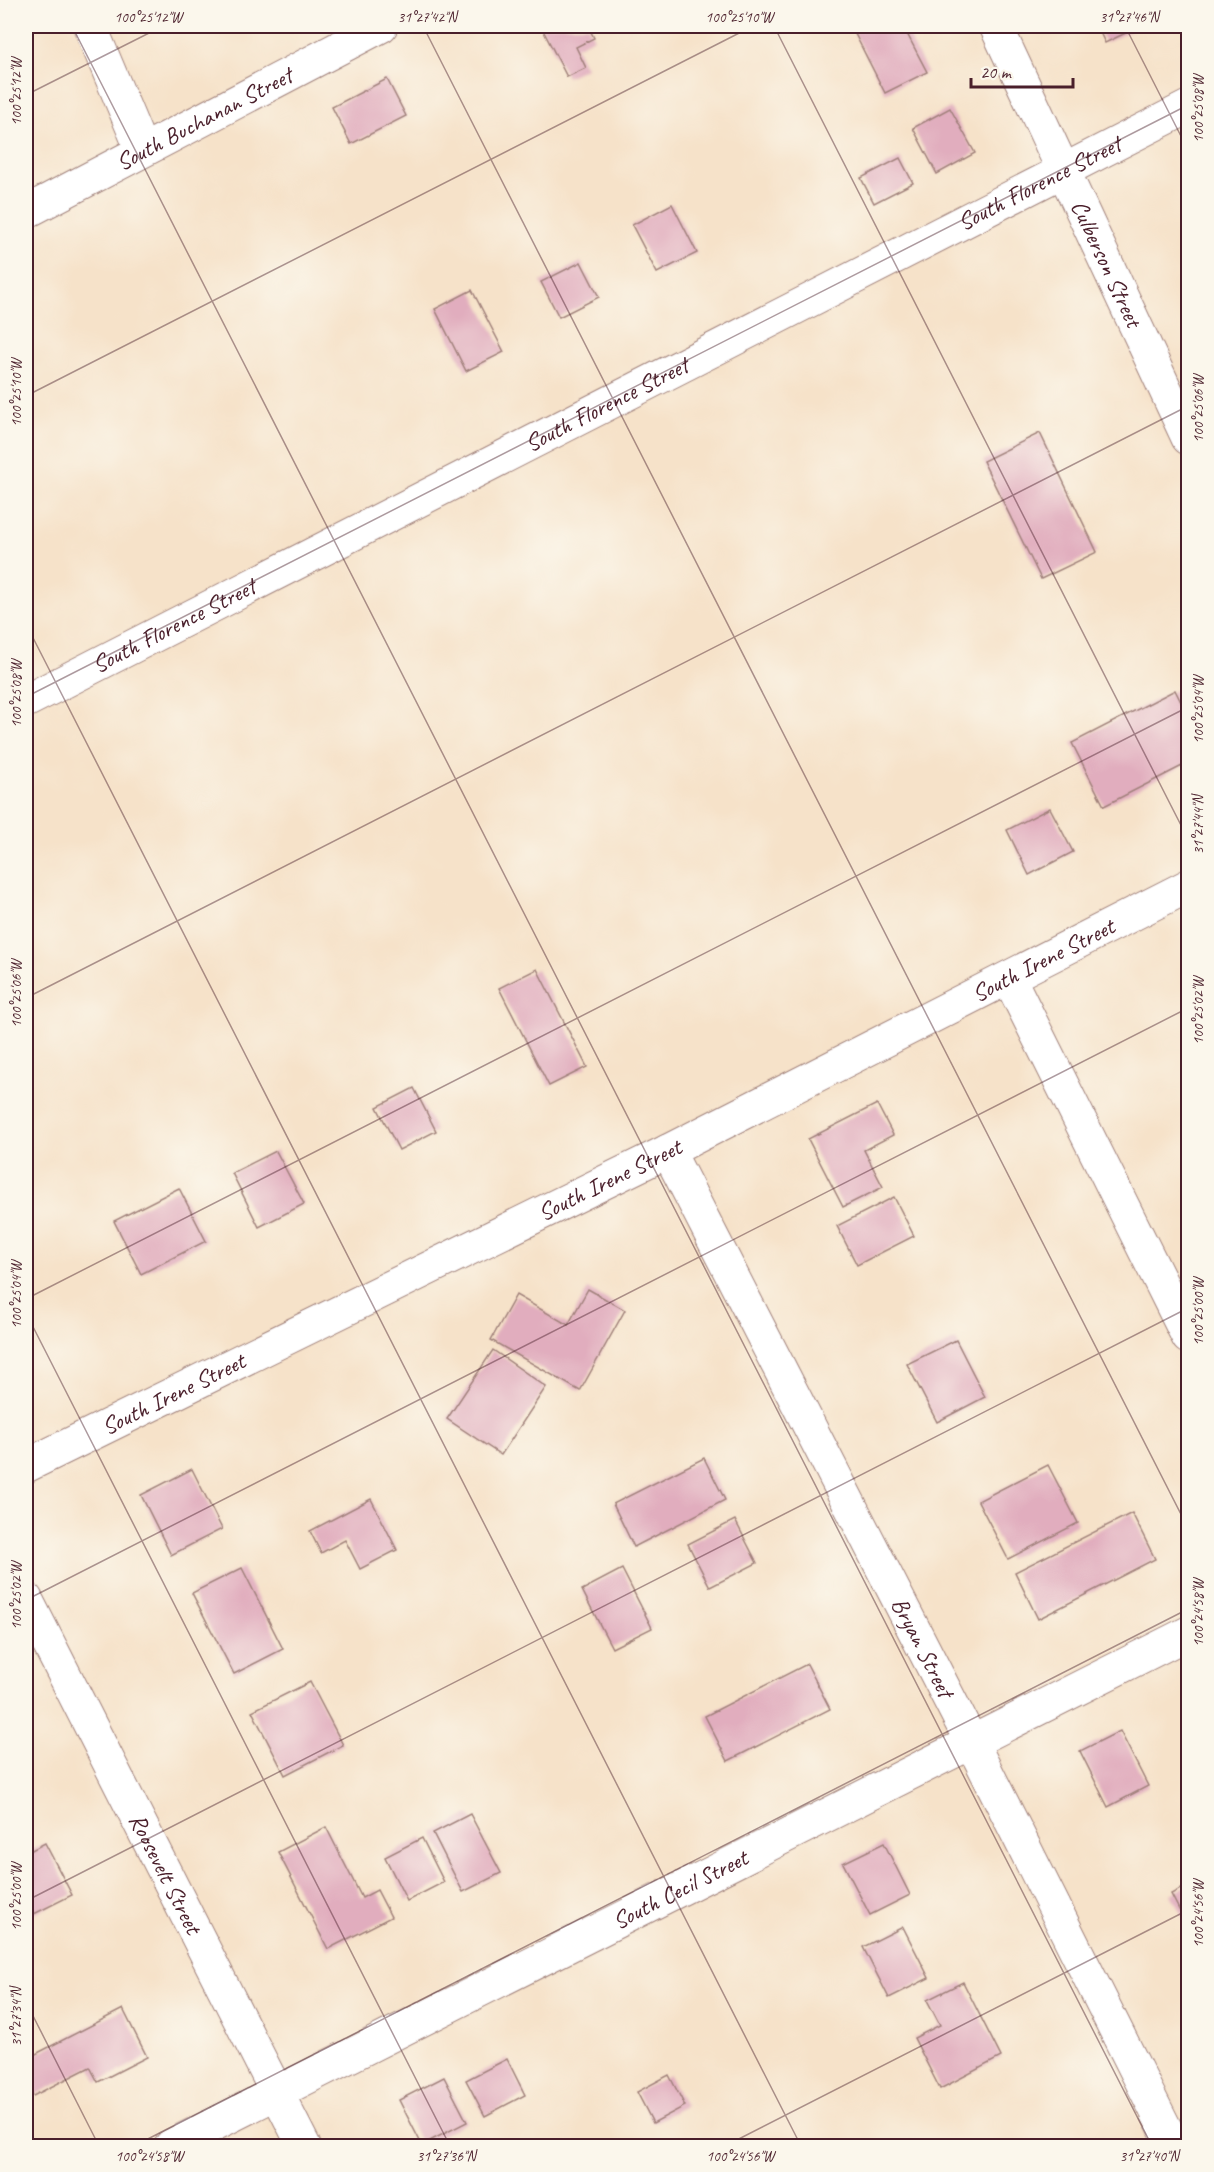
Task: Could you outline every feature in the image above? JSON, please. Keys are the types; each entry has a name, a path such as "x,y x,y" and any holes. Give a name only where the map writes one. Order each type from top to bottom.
{"street":[{"path":"90,26 142,150"},
{"name":"South Buchanan Street","path":"26,212 381,26"},
{"name":"Culberson Street","path":"996,26 1188,438"},
{"name":"South Florence Street","path":"26,701 1188,107"},
{"name":"South Irene Street","path":"26,1466 668,1151 1188,886"},
{"path":"1009,978 1188,1338"},
{"name":"Bryan Street","path":"668,1151 972,1743 1174,2146"},
{"name":"Roosevelt Street","path":"26,1599 304,2146"},
{"name":"South Cecil Street","path":"171,2146 1188,1634"}],"building":[{"path":"541,26 588,26 594,38 576,47 586,68 567,77"},
{"path":"851,26 903,26 927,72 885,93"},
{"path":"1097,26 1140,26 1105,43"},
{"path":"387,79 406,116 351,144 332,107"},
{"path":"950,108 975,153 937,174 913,128"},
{"path":"900,158 913,183 874,203 861,178"},
{"path":"672,204 697,253 657,273 632,225"},
{"path":"581,262 599,297 559,317 541,282"},
{"path":"472,290 504,352 466,371 435,309"},
{"path":"1040,433 1097,552 1041,579 983,461"},
{"path":"1175,690 1188,716 1188,763 1104,806 1072,743"},
{"path":"1050,808 1073,852 1029,875 1007,830"},
{"path":"537,969 587,1067 549,1086 499,988"},
{"path":"414,1088 436,1131 399,1150 377,1107"},
{"path":"877,1104 893,1135 864,1150 883,1187 843,1207 808,1139"},
{"path":"276,1151 304,1204 259,1227 232,1173"},
{"path":"179,1188 206,1241 141,1274 114,1221"},
{"path":"894,1197 914,1236 857,1265 837,1226"},
{"path":"588,1289 625,1310 580,1391 491,1340 516,1295 568,1325"},
{"path":"956,1340 985,1397 937,1422 907,1364"},
{"path":"493,1350 546,1387 501,1455 447,1419"},
{"path":"704,1458 725,1500 634,1547 613,1504"},
{"path":"1048,1465 1078,1523 1008,1559 978,1501"},
{"path":"192,1469 222,1529 171,1555 141,1495"},
{"path":"371,1499 397,1550 360,1569 345,1540 321,1553 310,1531"},
{"path":"1132,1513 1155,1559 1038,1619 1015,1572"},
{"path":"735,1520 757,1563 710,1587 688,1544"},
{"path":"242,1568 283,1649 234,1674 192,1593"},
{"path":"622,1569 652,1628 612,1648 582,1590"},
{"path":"807,1664 830,1709 728,1761 705,1716"},
{"path":"310,1682 343,1745 285,1775 252,1711"},
{"path":"1120,1731 1148,1786 1108,1807 1080,1751"},
{"path":"470,1814 501,1873 463,1892 433,1833"},
{"path":"326,1827 362,1898 377,1890 391,1917 328,1949 278,1852"},
{"path":"422,1838 444,1882 407,1901 385,1857"},
{"path":"45,1843 72,1895 34,1914 28,1902 26,1904 26,1853"},
{"path":"884,1843 910,1895 870,1915 843,1863"},
{"path":"1188,1885 1188,1927 1171,1894"},
{"path":"903,1927 929,1978 889,1998 863,1947"},
{"path":"963,1982 1001,2057 940,2089 914,2038 940,2025 927,2000"},
{"path":"123,2009 147,2057 98,2082 90,2067 33,2096 26,2082 26,2059"},
{"path":"507,2059 525,2095 485,2116 466,2080"},
{"path":"669,2075 685,2106 653,2123 637,2092"},
{"path":"444,2077 467,2122 422,2145 399,2100"}]}
